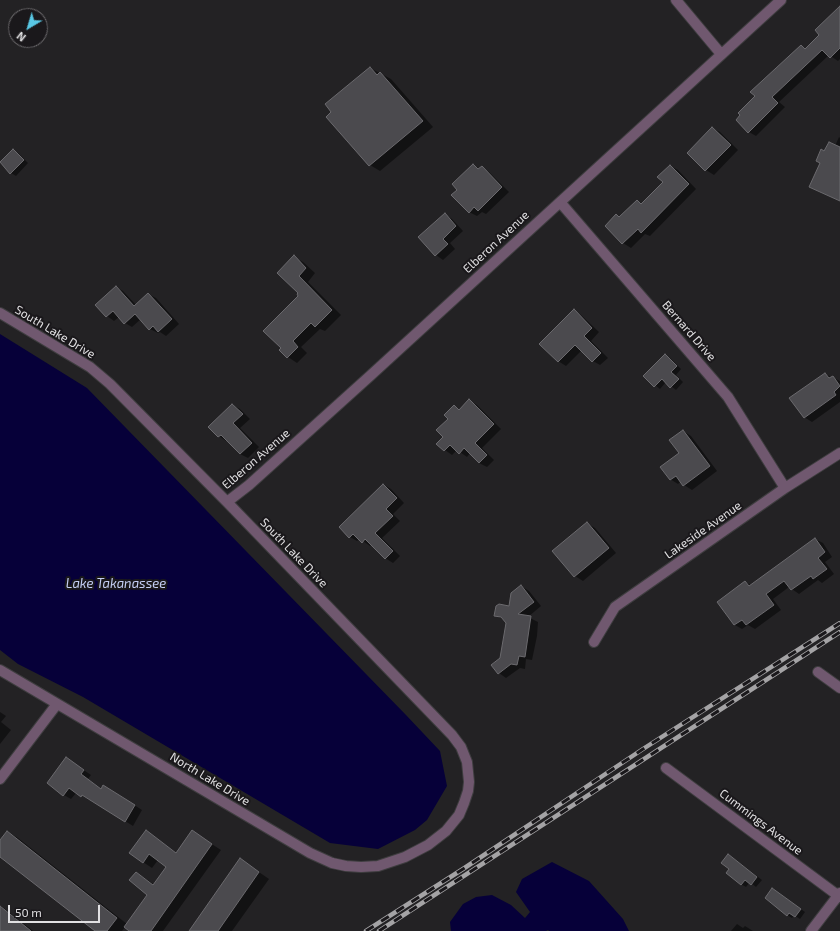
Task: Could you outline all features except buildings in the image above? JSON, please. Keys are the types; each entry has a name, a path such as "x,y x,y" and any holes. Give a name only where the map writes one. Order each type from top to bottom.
{"street":[{"path":"676,0 722,54"},
{"name":"Elberon Avenue","path":"227,502 249,485 366,380 781,0"},
{"name":"Bernard Drive","path":"560,202 728,397 785,488"},
{"name":"South Lake Drive","path":"0,313 90,367 110,384 227,502 452,735 461,748 467,762 469,782 464,804 458,815 446,830 434,841 418,850"},
{"name":"Lakeside Avenue","path":"594,642 615,607 785,488 840,453"},
{"name":"North Lake Drive","path":"0,670 320,858 346,866 378,866 391,863 418,850"},
{"path":"818,672 840,688"},
{"path":"0,779 57,704"},
{"name":"Cummings Avenue","path":"666,768 839,895"},
{"path":"811,931 839,895"}],"water":[{"name":"Lake Takanassee","path":"0,334 87,388 440,751 447,786 427,820 415,830 378,849 330,843 83,697 18,664 0,650"},
{"path":"552,862 589,881 623,919 629,931 451,931 450,922 463,904 476,897 492,895 511,905 525,918 530,912 516,892 522,879"}],"railway":[{"path":"366,931 463,869 643,749 840,623"},
{"path":"379,931 840,632"}]}
